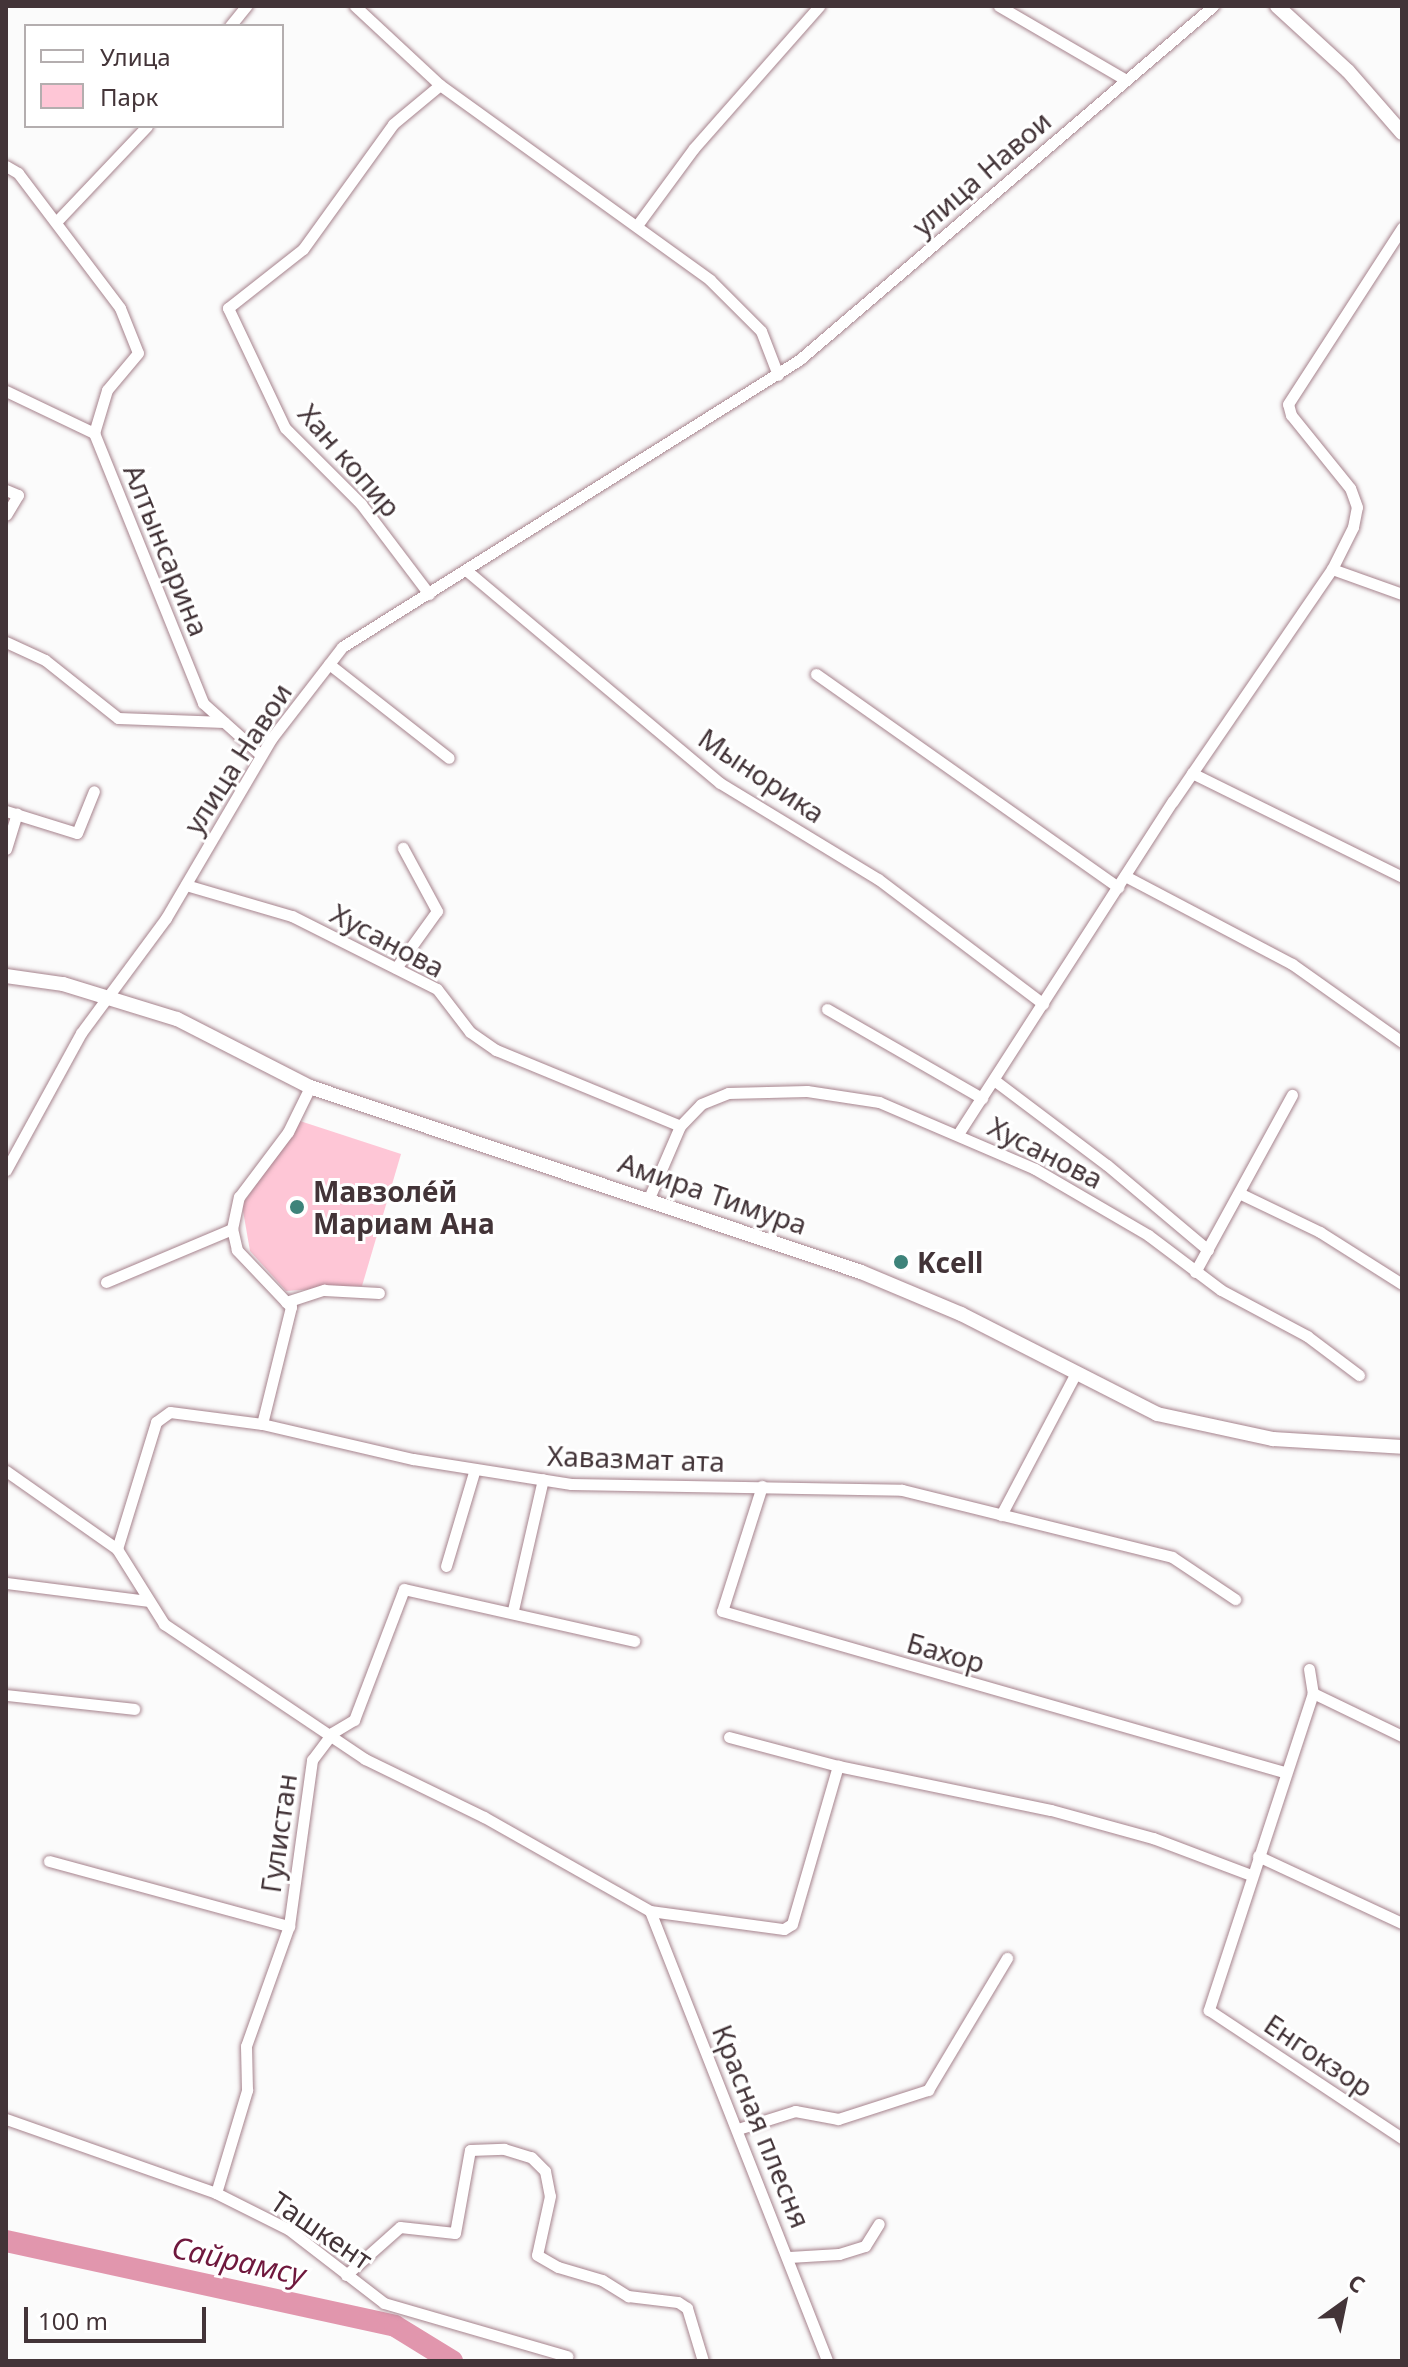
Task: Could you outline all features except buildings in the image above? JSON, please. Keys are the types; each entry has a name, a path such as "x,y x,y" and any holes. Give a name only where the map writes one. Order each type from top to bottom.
{"street":[{"path":"232,24 246,6"},
{"path":"355,6 440,85 638,224 710,280 761,331 778,375"},
{"path":"638,224 694,148 819,6"},
{"path":"999,6 1126,80"},
{"name":"улица Навои","path":"6,1170 81,1033 111,999 186,885 261,755 342,647 778,375 1213,6"},
{"path":"1277,6 1348,71 1402,133"},
{"name":"Хан копир","path":"429,594 361,504 285,428 228,308 303,249 393,124 440,85"},
{"path":"56,222 145,128"},
{"path":"6,166 18,173 120,308 138,353 107,390 94,433 6,391"},
{"path":"958,1134 1192,773 1332,569 1357,507 1350,488 1291,415 1288,404 1402,228"},
{"name":"Алтынсарина","path":"94,433 203,703 261,755"},
{"path":"6,490 18,495 6,515"},
{"path":"1332,569 1402,594"},
{"name":"Мынорика","path":"466,570 720,783 878,879 1043,1004"},
{"path":"6,642 45,660 118,718 224,722"},
{"path":"329,664 449,758"},
{"path":"816,674 1118,887"},
{"path":"1192,773 1402,877"},
{"path":"6,849 11,813 77,833 94,791"},
{"path":"396,968 437,911 403,848"},
{"path":"1125,876 1292,964 1402,1042"},
{"name":"Хусанова","path":"186,885 292,916 437,989 470,1032 496,1050 680,1126"},
{"name":"Амира Тимура","path":"6,976 63,984 177,1019 310,1087 649,1198 861,1272 1157,1414 1273,1439 1402,1447"},
{"path":"827,1009 982,1098"},
{"path":"994,1080 1107,1165 1208,1250"},
{"path":"262,1424 291,1307 237,1250 232,1229 239,1197 288,1132 310,1087"},
{"name":"Хусанова","path":"649,1198 680,1126 701,1104 728,1093 807,1091 879,1102 1048,1176 1148,1235 1195,1272 1307,1336 1359,1375"},
{"path":"1195,1272 1241,1194 1292,1095"},
{"path":"1241,1194 1320,1232 1402,1284"},
{"path":"106,1282 232,1229"},
{"path":"286,1302 324,1290 379,1293"},
{"path":"1001,1515 1076,1373"},
{"name":"Хавазмат ата","path":"117,1549 156,1422 170,1412 262,1424 475,1469 543,1479 902,1490 1172,1557 1235,1599"},
{"path":"446,1566 475,1469"},
{"path":"6,1471 117,1549 164,1624 332,1733 365,1759 484,1817 650,1911 784,1929 792,1924 838,1766"},
{"path":"513,1610 543,1479"},
{"name":"Бахор","path":"762,1486 722,1611 1284,1772"},
{"path":"6,1583 148,1601"},
{"name":"Гулистан","path":"216,2193 247,2090 246,2046 289,1926 312,1760 332,1733 354,1720 404,1589 513,1610 634,1641"},
{"path":"729,1737 838,1766 1051,1810 1153,1838 1251,1875 1313,1693 1309,1669"},
{"path":"1313,1693 1402,1736"},
{"path":"6,1695 134,1709"},
{"path":"1258,1856 1402,1923"},
{"path":"49,1861 289,1926"},
{"name":"Енгокзор","path":"1251,1875 1209,2010 1402,2138"},
{"name":"Красная плесня","path":"650,1911 789,2257 827,2361"},
{"path":"738,2129 795,2111 838,2119 928,2090 1007,1958"},
{"name":"Ташкент","path":"6,2119 216,2193 288,2229 384,2303 567,2356"},
{"path":"346,2275 400,2227 455,2233 466,2160 479,2146 531,2157 545,2171 550,2196 537,2255 543,2260 602,2280 628,2296 678,2302 687,2308 703,2361"},
{"path":"789,2257 839,2254 865,2246 879,2224"}],"green space":[{"path":"300,1121 401,1154 362,1286 286,1291 250,1251 242,1205"}],"waterway":[{"name":"Сайрамсу","path":"6,2241 395,2326 452,2361"}],"place":[{"name":"Мавзоле́й Мариам Ана","path":"297,1207"},
{"name":"Kcell","path":"901,1262"}]}
